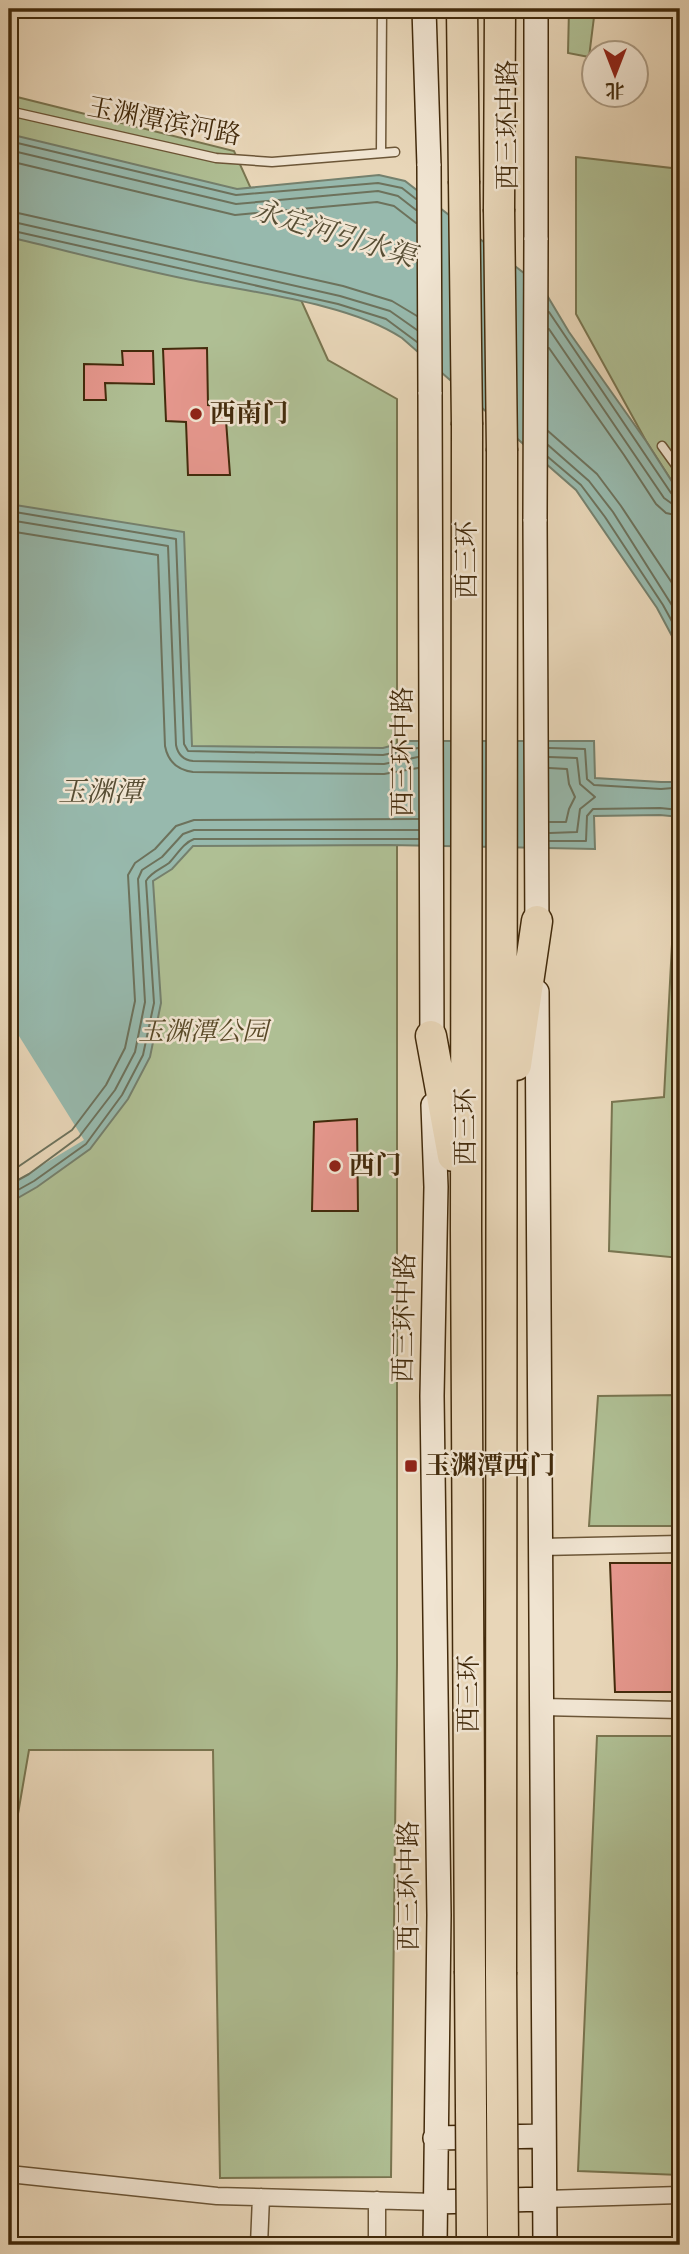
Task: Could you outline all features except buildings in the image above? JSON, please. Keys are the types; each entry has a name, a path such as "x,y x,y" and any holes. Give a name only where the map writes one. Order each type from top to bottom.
{"highway":[{"name":"西三环","path":"462,9 467,425 466,1230 472,2245"},
{"name":"西三环","path":"500,9 503,2245"},
{"path":"500,1173 537,921"},
{"path":"431,1035 466,1230"}],"street":[{"name":"西三环中路","path":"424,9 429,166 431,1035 436,1187 432,1396 439,1915 435,2245"},
{"name":"西三环中路","path":"536,9 537,921"},
{"path":"537,921 545,2245"},
{"path":"541,1547 680,1544"},
{"path":"542,1707 680,1710"},
{"path":"435,2137 544,2136"},
{"path":"9,2174 217,2196 435,2202 680,2195"},
{"path":"259,2245 261,2197"},
{"path":"377,2200 377,2245"}],"lane":[{"path":"42,9 89,9"},
{"path":"382,9 382,153"},
{"name":"玉渊潭滨河路","path":"9,111 216,158 272,162 396,152"},
{"path":"662,446 680,471"}],"green space":[{"path":"569,9 595,9 591,38 580,38 580,55 568,53"},
{"name":"玉渊潭公园","path":"9,95 234,151 328,360 397,399 397,1665 391,2177 220,2178 213,1750 29,1750 9,1866"},
{"path":"576,157 680,169 680,494 646,441 576,314"},
{"path":"674,906 680,906 680,1258 609,1251 612,1102 664,1097"},
{"path":"680,1395 680,1526 589,1526 598,1396"},
{"path":"597,1736 680,1736 680,2175 578,2171"}],"water":[{"name":"永定河引水渠","path":"9,134 237,189 379,175 405,181 542,287 569,332 680,494 680,651 657,608 576,490 402,338 380,326 327,307 164,274 9,237"},
{"name":"玉渊潭","path":"9,504 184,532 192,746 383,748 409,741 594,741 595,778 671,782 680,776 680,817 594,816 595,849 389,845 193,846 172,869 153,881 161,1003 150,1057 128,1099 90,1149 37,1187 9,1203"}],"pier":[{"path":"9,1020 84,1140 9,1185"}],"place":[{"name":"西南门","path":"196,414"},
{"name":"西门","path":"335,1166"},
{"name":"玉渊潭西门","path":"411,1466"}]}
